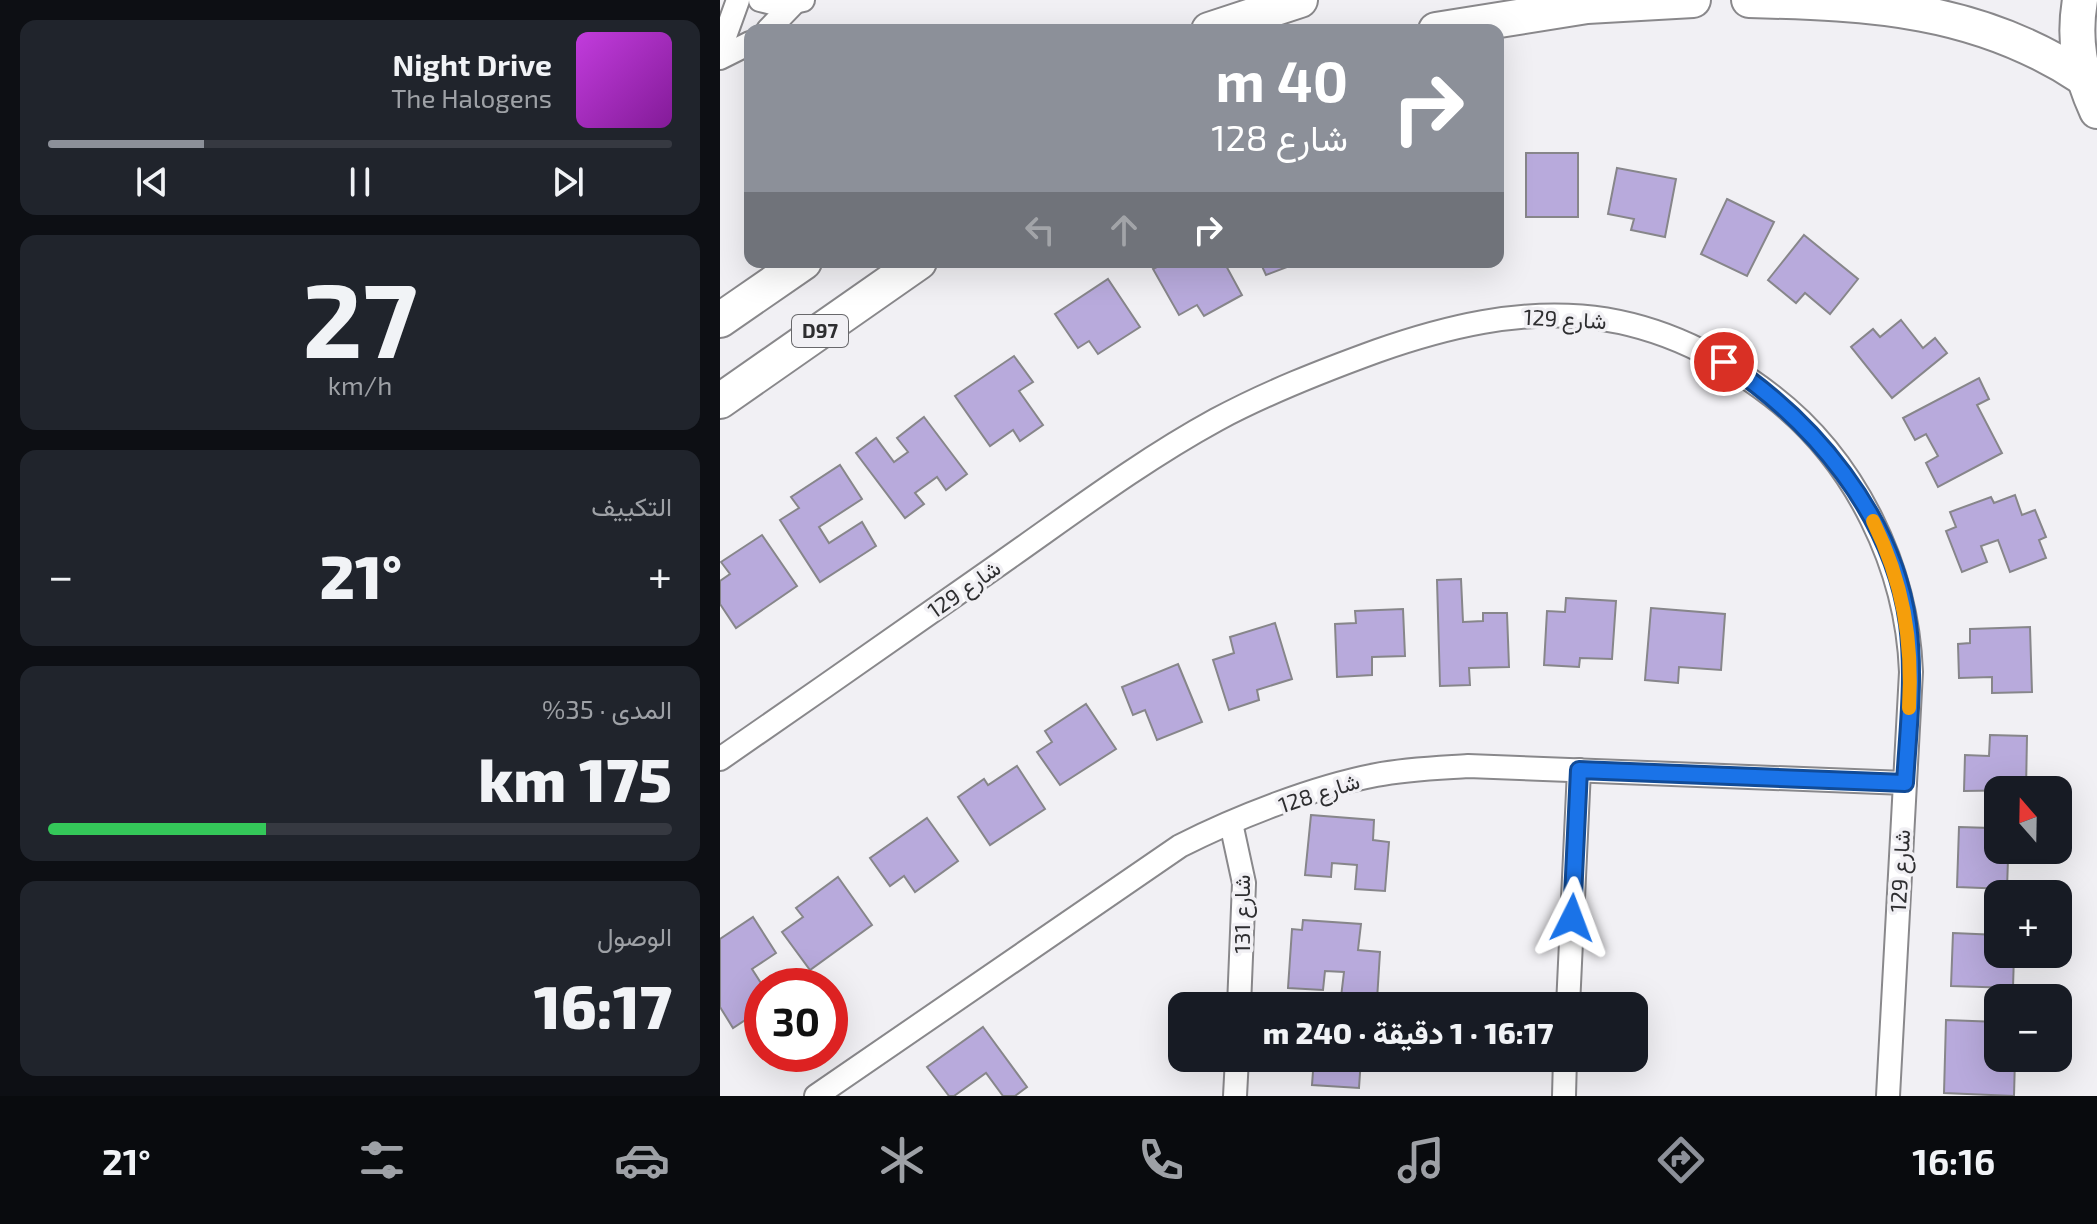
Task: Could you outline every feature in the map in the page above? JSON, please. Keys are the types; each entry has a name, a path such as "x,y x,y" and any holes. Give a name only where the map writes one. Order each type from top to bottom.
{"main road":[{"path":"1227,24 1300,0"},
{"path":"1474,24 1587,6 1693,0"},
{"path":"1749,0 1893,8 1935,14 2013,38 2048,55 2082,77"},
{"path":"2080,0 2076,39 2082,77 2097,111"},
{"path":"720,320 795,268"},
{"name":"D97","path":"720,401 910,268"}],"street":[{"path":"720,50 738,0"},
{"path":"760,0 780,5 798,2"},
{"path":"774,24 798,2"},
{"path":"720,58 744,46"},
{"name":"شارع 129","path":"720,759 1111,487 1214,421 1270,393 1399,344 1479,321 1552,314 1626,323 1694,346 1752,380 1779,401 1833,460 1874,522 1888,553 1908,621 1911,672 1888,1096"},
{"name":"شارع 128","path":"816,1096 1180,846 1231,823 1330,787 1378,774 1468,766 1905,783"},
{"path":"1569,992 1579,770"},
{"name":"شارع 131","path":"1231,823 1244,883 1240,992"},
{"path":"1235,1096 1236,1072"},
{"path":"1564,1096 1565,1072"}],"building":[{"path":"1526,153 1578,153 1578,217 1526,217"},
{"path":"1617,168 1676,179 1665,237 1631,230 1634,219 1608,214"},
{"path":"1727,199 1774,222 1747,276 1701,254"},
{"path":"1804,235 1858,279 1830,314 1805,293 1796,303 1768,280"},
{"path":"1227,268 1242,295 1204,316 1197,305 1179,315 1153,269"},
{"path":"1263,268 1284,268 1266,275"},
{"path":"1108,279 1140,327 1098,354 1089,341 1078,348 1055,314"},
{"path":"1901,320 1923,348 1935,338 1947,353 1892,398 1851,347 1873,329 1880,337"},
{"path":"1014,356 1033,382 1019,391 1043,425 1020,441 1013,430 990,446 955,396"},
{"path":"1979,378 1989,399 1977,405 2002,453 1938,487 1926,463 1938,456 1926,434 1915,440 1903,418"},
{"path":"924,417 967,474 946,490 937,477 915,493 924,504 905,518 856,453 876,438 894,462 908,452 897,438"},
{"path":"840,465 862,499 819,527 829,543 862,522 876,546 820,582 780,520 799,508 791,497"},
{"path":"2015,495 2022,515 2035,510 2046,537 2039,540 2046,558 2010,572 1998,540 1981,546 1987,562 1962,572 1946,531 1956,527 1950,512 1991,497 1994,503"},
{"path":"762,535 797,586 736,628 720,604 720,581 730,574 721,562"},
{"path":"1461,579 1463,622 1483,621 1483,613 1507,613 1509,667 1469,668 1470,685 1440,686 1437,580"},
{"path":"1566,598 1616,601 1612,659 1580,658 1579,667 1544,665 1547,611 1565,612"},
{"path":"1651,608 1725,614 1721,670 1679,667 1678,683 1645,680"},
{"path":"1403,609 1405,656 1372,657 1372,675 1337,677 1335,624 1356,623 1355,611"},
{"path":"1275,623 1292,679 1257,690 1259,700 1229,710 1213,660 1234,653 1230,637"},
{"path":"2030,627 2032,692 1992,693 1992,677 1959,678 1958,644 1970,643 1970,629"},
{"path":"1178,664 1202,722 1157,740 1145,710 1133,715 1122,687"},
{"path":"1086,704 1116,749 1060,785 1037,752 1052,742 1045,731"},
{"path":"1990,735 2027,736 2026,776 1984,776 1984,791 1964,791 1965,755 1989,756"},
{"path":"1017,766 1045,809 990,845 958,797 984,779 988,785"},
{"path":"1311,815 1374,820 1373,840 1389,842 1385,891 1355,889 1357,865 1332,863 1331,877 1305,875"},
{"path":"927,818 958,861 915,892 904,876 890,886 870,858"},
{"path":"1959,827 1984,828 1984,864 2008,864 2007,880 1984,880 1984,888 1957,887"},
{"path":"838,877 872,925 809,968 782,932 803,917 796,908"},
{"path":"753,917 776,953 754,968 744,968 744,1021 733,1028 720,1007 720,939"},
{"path":"1303,920 1361,924 1358,950 1380,952 1378,992 1342,992 1344,972 1325,971 1323,990 1288,988 1292,929 1302,930"},
{"path":"1953,933 1984,934 1984,968 2014,968 2013,984 1951,986"},
{"path":"1946,1020 1984,1021 1984,1072 2015,1072 2014,1096 1944,1093"},
{"path":"983,1027 1027,1087 1015,1096 1003,1096 986,1073 954,1096 949,1096 927,1067"},
{"path":"1313,1072 1360,1072 1359,1088 1312,1085"}],"slow traffic":[{"path":"1873,521 1888,553 1908,621 1911,672 1909,708"}],"route":[{"path":"1572,918 1579,770 1905,783 1910,645 1908,621 1888,553 1874,522 1856,494 1807,429 1779,401 1724,362"}]}
